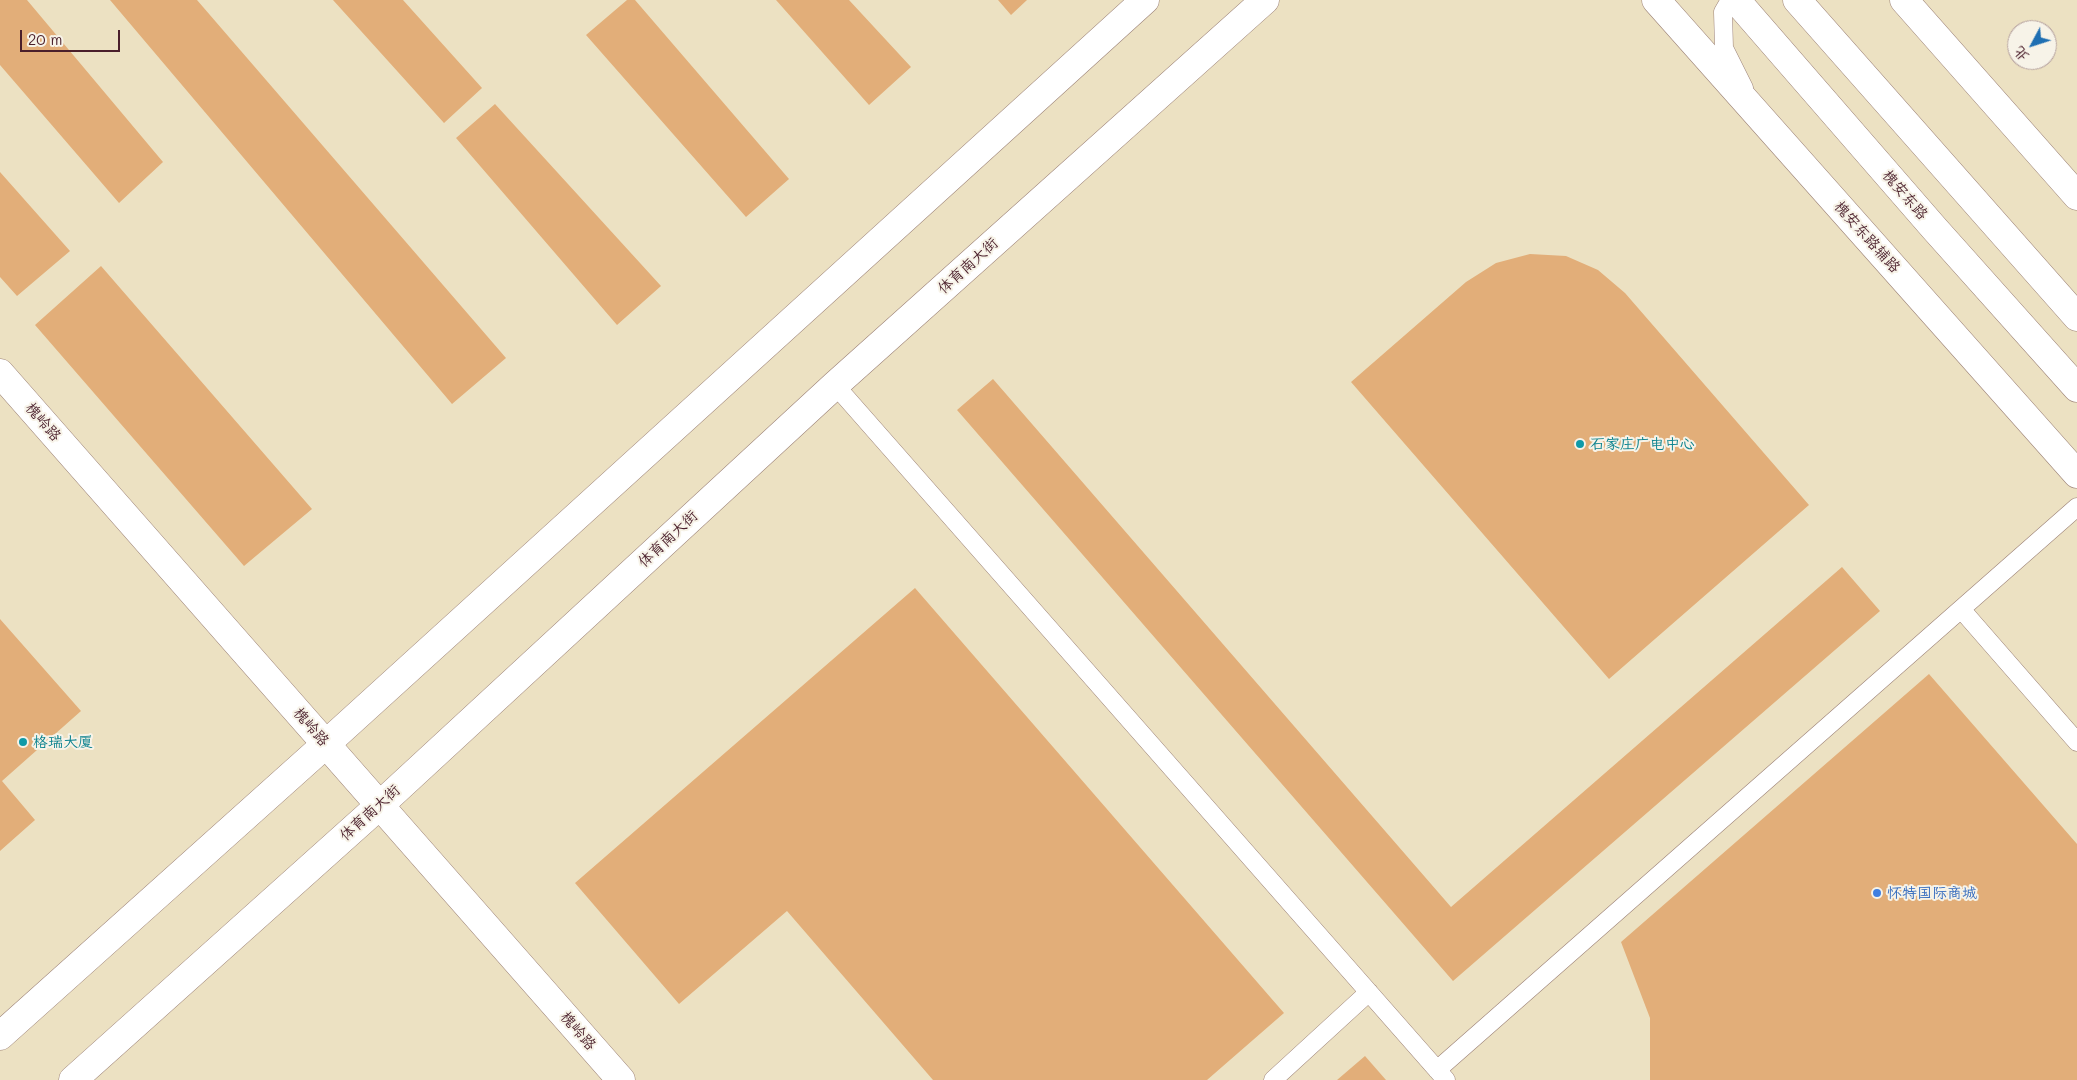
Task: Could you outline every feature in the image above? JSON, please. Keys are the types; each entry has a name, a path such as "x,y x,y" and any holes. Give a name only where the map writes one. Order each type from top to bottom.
{"main road":[{"path":"0,1036 326,744 1145,0"},
{"name":"体育南大街","path":"73,1080 380,805 835,385 1265,0"},
{"name":"槐安东路辅路","path":"1656,0 2077,474"},
{"name":"槐安东路","path":"1736,0 1934,228 2077,388"},
{"path":"1797,0 2077,317"},
{"path":"1904,0 2077,196"},
{"name":"槐岭路","path":"0,373 622,1080"}],"lane":[{"path":"1730,0 1723,12 1724,48 1758,115"},
{"path":"835,385 1442,1075 2077,507"},
{"path":"1961,609 2077,742"},
{"path":"1273,1080 1369,992"}],"building":[{"path":"0,0 27,0 163,162 119,203 0,65"},
{"path":"110,0 197,0 506,358 452,404"},
{"path":"333,0 403,0 482,88 444,123"},
{"path":"627,0 635,0 789,179 746,217 586,35"},
{"path":"776,0 849,0 911,67 869,105"},
{"path":"998,0 1027,0 1011,15"},
{"path":"495,104 661,286 617,325 456,138"},
{"path":"0,172 70,251 17,296 0,277"},
{"name":"石家庄广电中心","path":"1530,254 1566,256 1598,270 1625,293 1809,505 1609,679 1351,382 1466,282 1496,263"},
{"path":"101,266 312,509 244,566 35,325"},
{"path":"993,379 1451,907 1842,567 1880,611 1453,981 957,410"},
{"path":"915,588 1284,1013 1207,1080 933,1080 787,911 679,1004 575,883"},
{"name":"格瑞大厦","path":"0,619 81,711 2,781 35,820 0,851"},
{"name":"怀特国际商城","path":"1929,674 2077,844 2077,1080 1650,1080 1650,1018 1621,942"},
{"path":"1365,1056 1386,1080 1337,1080"}],"place":[{"name":"石家庄广电中心","path":"1580,444"},
{"name":"格瑞大厦","path":"23,742"},
{"name":"怀特国际商城","path":"1877,893"}]}
